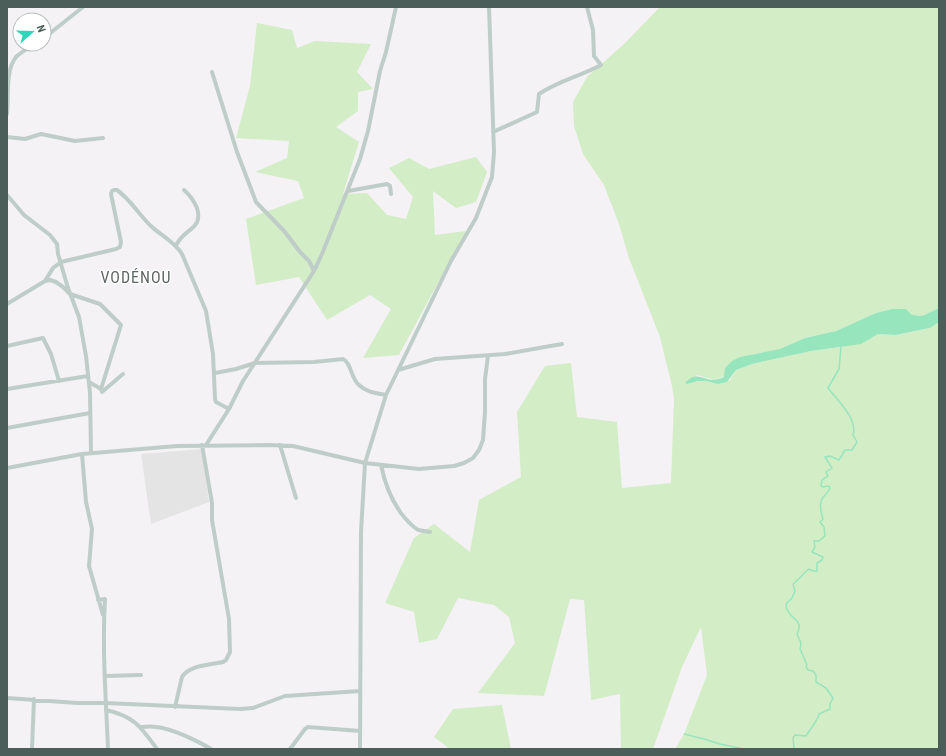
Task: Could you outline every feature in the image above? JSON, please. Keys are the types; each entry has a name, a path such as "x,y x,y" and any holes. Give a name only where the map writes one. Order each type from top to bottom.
{"street":[{"path":"52,32 83,7"},
{"path":"175,707 184,673 191,669 223,662 226,660 230,652 229,619 212,520 212,503 204,445 229,409 243,381 314,271 322,254 360,159 368,131 380,71 386,52 396,7"},
{"path":"360,749 361,532 365,464 386,395 451,261 476,218 492,178 494,167 489,7"},
{"path":"493,132 537,112 539,94 550,86 585,73 601,65 594,56 593,30 587,7"},
{"path":"7,114 9,73 11,65 16,58 24,52"},
{"path":"212,72 237,152 256,202 285,232 295,246 309,261 314,271"},
{"path":"7,137 25,139 41,134 75,141 103,138"},
{"path":"348,191 387,184 390,186 391,194"},
{"path":"44,281 53,268 61,262 116,250 120,247 121,242 111,194 112,191 118,190 152,227 176,246 182,254 206,311 215,373 215,401 229,409"},
{"path":"176,246 181,237 194,227 199,219 193,199 184,190"},
{"path":"7,195 24,215 55,240 70,294 79,318 89,382 91,453"},
{"path":"7,304 44,281 50,280 62,286 70,294 100,304 121,325 100,389"},
{"path":"7,346 43,338 51,354 58,381"},
{"path":"398,370 435,359 506,354 562,344"},
{"path":"7,468 82,454 204,445 293,446 365,464 419,469 464,464 479,450 483,440 485,379 488,356"},
{"path":"215,373 236,369 255,363 314,362 342,359 346,360 352,376 358,385 365,390 386,395"},
{"path":"89,382 102,392 123,374"},
{"path":"7,389 88,376"},
{"path":"7,428 90,413"},
{"path":"280,445 296,498"},
{"path":"82,454 86,502 92,529 89,566 98,600 104,615 105,703 108,749"},
{"path":"381,465 384,483 396,507 418,530 430,532"},
{"path":"105,676 141,675"},
{"path":"7,698 77,703 248,708 285,696 360,691"},
{"path":"32,749 34,699"},
{"path":"106,710 120,713 129,718 140,727 157,749"},
{"path":"140,727 156,727 168,730 211,749"},
{"path":"290,749 306,728 360,731"}],"shaded area":[{"path":"660,7 939,7 939,308 922,316 912,315 906,309 892,309 876,313 836,331 805,338 781,349 740,357 725,368 725,376 714,380 697,375 687,384 698,381 718,384 727,382 736,370 752,364 811,351 841,347 871,338 878,334 897,335 930,328 939,322 939,749 675,749 684,734 707,675 701,627 682,667 653,749 621,749 620,694 591,700 584,600 570,599 544,696 478,693 515,643 509,617 494,605 458,598 437,639 419,643 414,612 385,603 414,538 434,524 470,552 479,500 521,477 517,412 545,366 571,363 577,417 617,422 622,488 671,483 674,399 660,337 629,258 619,224 604,185 583,154 574,126 573,102 587,77 624,44"},
{"path":"257,23 292,30 297,48 315,41 371,44 357,72 373,89 358,92 358,111 336,127 359,142 343,194 367,193 387,215 406,219 413,197 389,168 409,158 429,169 476,157 487,172 476,202 456,208 433,191 435,235 466,231 399,355 363,358 391,309 370,295 327,320 299,277 256,285 246,219 304,198 298,181 255,172 287,158 289,141 236,138 250,86"},
{"path":"939,308 939,322 930,328 896,335 878,334 861,344 811,351 752,364 736,370 727,382 718,384 706,381 685,383 695,377 712,380 724,377 725,368 732,361 740,357 780,349 805,338 836,331 876,313 892,309 906,309 912,315 922,316"},
{"path":"202,449 209,502 151,524 141,454"},
{"path":"502,705 511,749 450,749 434,737 453,709"}],"waterway":[{"path":"792,749 794,748 793,738 795,735 806,736 819,714 830,709 830,704 833,698 826,688 816,682 816,675 813,671 808,670 806,667 807,665 800,649 801,643 797,634 799,623 787,610 786,604 792,598 795,591 793,584 809,569 817,571 817,563 822,560 823,557 812,552 815,547 814,541 819,541 825,536 824,527 820,522 823,519 821,512 821,501 830,488 829,486 821,486 822,480 828,476 826,472 832,468 825,457 830,456 839,460 845,450 852,450 857,442 853,435 854,429 850,417 842,404 828,388 839,369 841,347"},
{"path":"684,734 744,749"}],"district":[{"name":"VODÉNOU","path":"136,277"}]}
